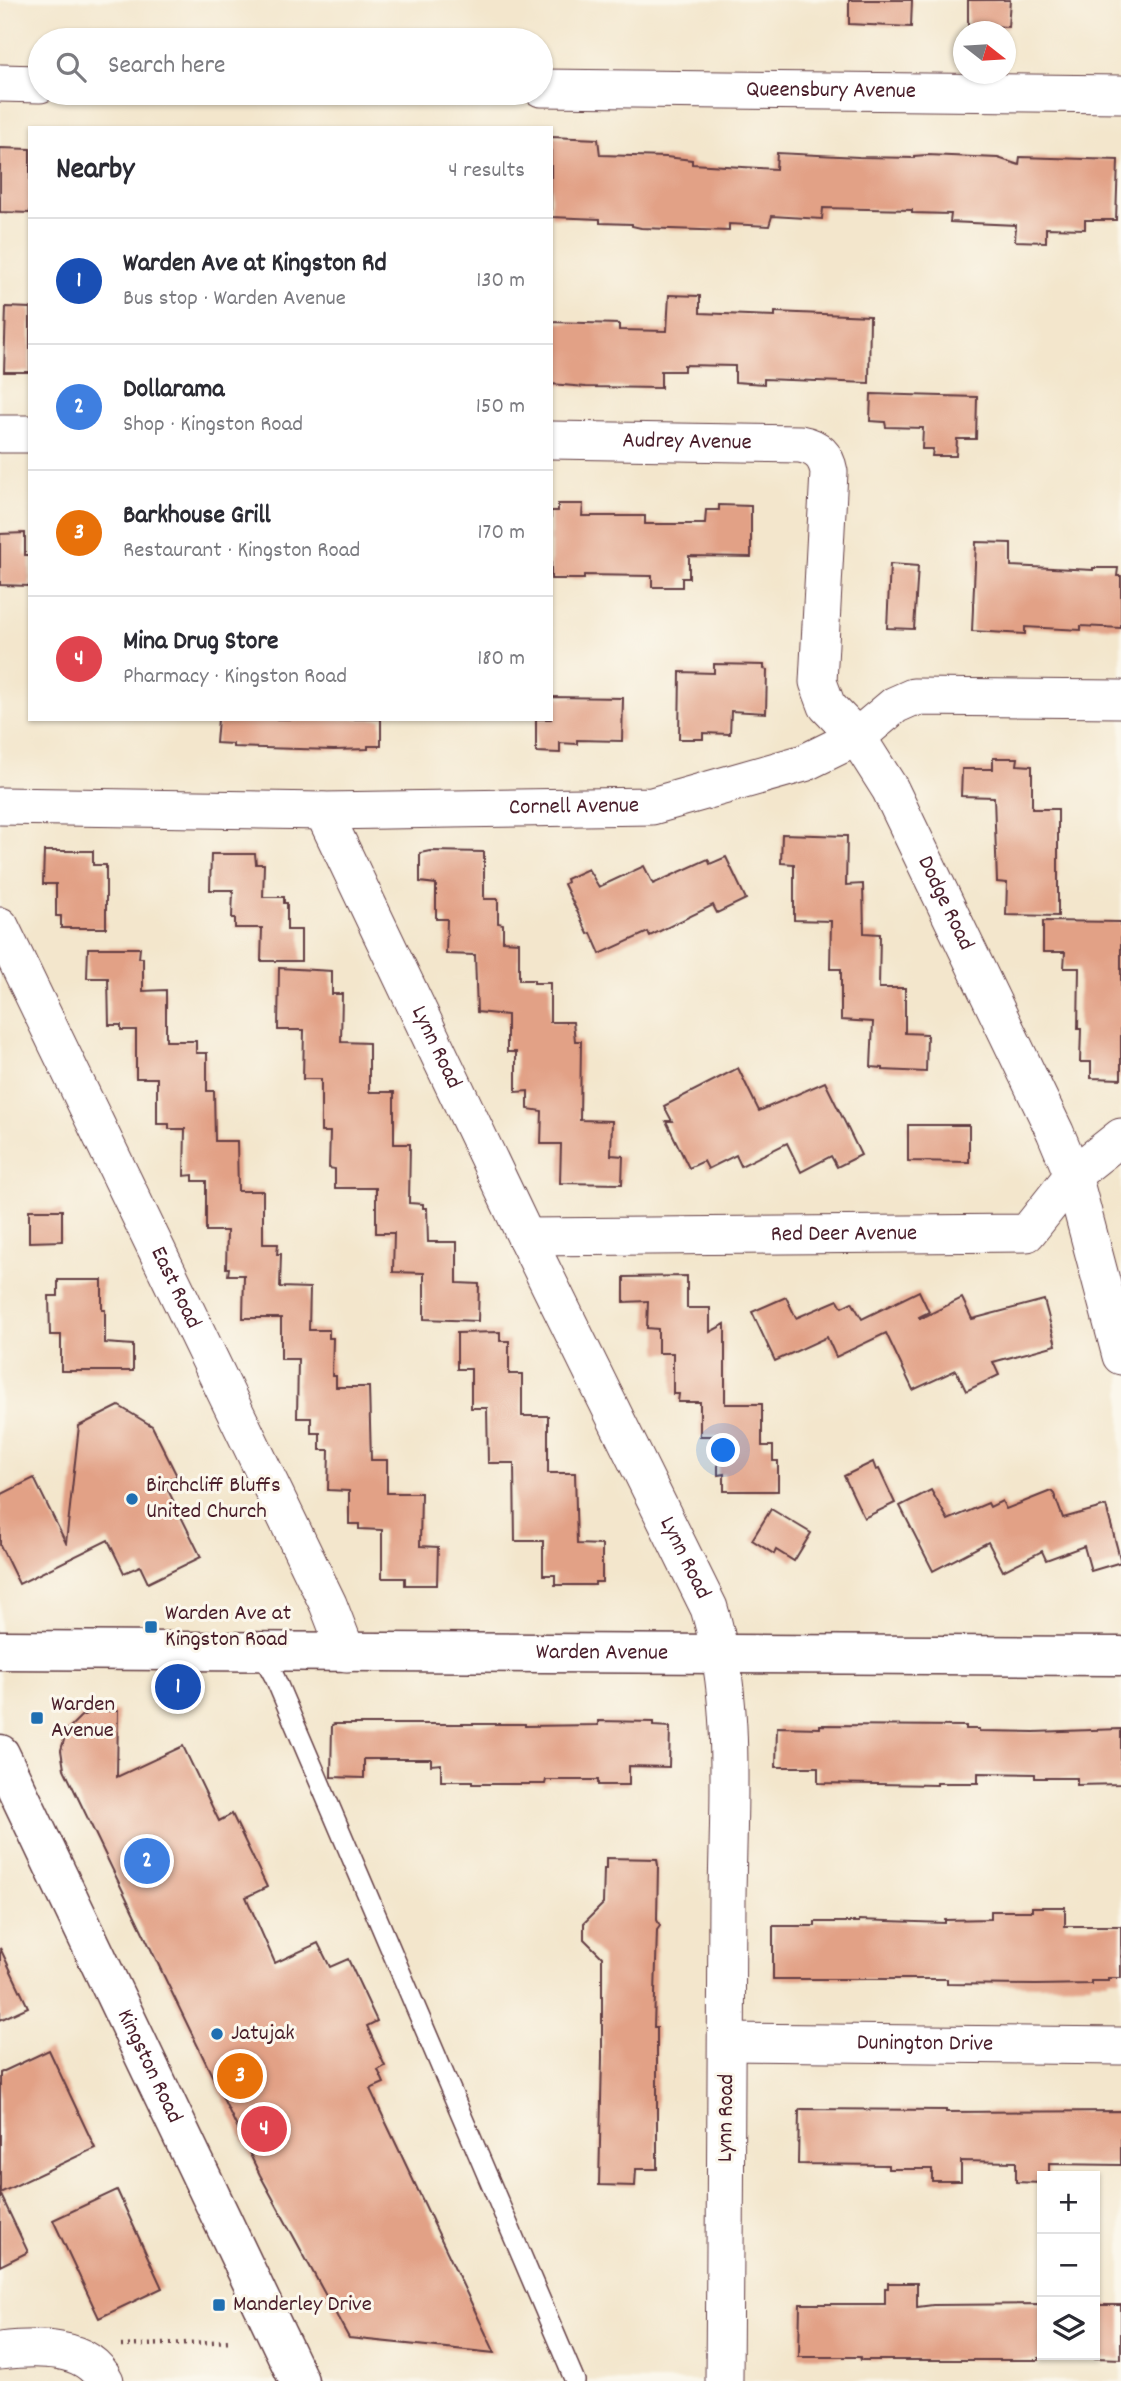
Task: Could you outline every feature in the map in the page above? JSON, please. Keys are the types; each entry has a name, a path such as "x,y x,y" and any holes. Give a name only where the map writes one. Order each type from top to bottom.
{"main road":[{"name":"Warden Avenue","path":"0,1650 1121,1656"},
{"name":"Kingston Road","path":"0,1754 299,2381"}],"street":[{"path":"0,83 28,84"},
{"name":"Queensbury Avenue","path":"553,89 1121,94"},
{"path":"0,434 28,434"},
{"name":"Audrey Avenue","path":"553,440 800,444 812,446 821,453"},
{"name":"Dodge Road","path":"821,453 829,472 818,682 827,706 857,737 890,789 1073,1175 1121,1356"},
{"name":"Cornell Avenue","path":"0,806 323,811 652,806 800,764 857,737 895,705 913,697 1121,699"},
{"name":"Lynn Road","path":"323,811 526,1237 709,1608 727,1702 723,2381"},
{"name":"East Road","path":"0,926 328,1604 347,1653"},
{"name":"Red Deer Avenue","path":"526,1237 1027,1233 1073,1175 1121,1137"},
{"name":"Dunington Drive","path":"727,2042 1121,2046"},
{"path":"0,2351 30,2348 94,2369"}],"lane":[{"path":"260,1650 275,1678 575,2381"}],"path":[{"path":"94,2369 104,2347 232,2341"}],"building":[{"path":"849,0 912,0 911,27 849,24"},
{"path":"968,0 1010,0 1008,21 968,21"},
{"path":"553,137 598,139 600,155 666,157 692,160 692,164 776,169 777,153 859,157 914,158 927,155 998,158 1019,165 1020,157 1118,160 1116,220 1085,220 1085,229 1046,228 1046,242 1015,241 1016,225 950,222 951,214 912,213 912,210 823,208 822,219 772,216 769,226 729,224 729,231 641,228 632,224 600,223 600,219 553,217"},
{"path":"0,148 28,149 28,213 0,212"},
{"path":"669,295 700,296 700,313 775,316 775,312 870,316 869,383 764,379 764,384 735,382 735,366 684,365 684,371 661,371 661,388 553,384 553,322 619,324 619,330 667,331"},
{"path":"6,307 28,308 28,372 4,372"},
{"path":"871,394 977,397 976,439 957,439 956,456 932,456 933,449 922,449 923,428 886,427 885,422 870,421"},
{"path":"558,504 583,504 582,516 645,516 645,524 705,524 706,510 719,510 719,505 751,506 751,557 689,556 689,578 682,578 682,587 652,587 652,576 584,575 584,579 553,579 553,511 558,511"},
{"path":"25,533 28,586 0,585 0,534"},
{"path":"976,542 1011,543 1011,566 1093,570 1118,568 1117,576 1121,576 1121,628 1081,626 1081,630 1025,627 1025,634 972,631"},
{"path":"890,564 918,566 914,629 887,628"},
{"path":"714,664 764,665 767,670 766,713 731,711 730,734 703,733 703,739 679,739 680,672 714,673"},
{"path":"553,697 623,698 622,741 577,740 577,744 560,743 560,753 536,752 536,721 553,721"},
{"path":"218,721 381,721 381,746 368,746 368,749 233,747 233,744 216,743"},
{"path":"993,758 1018,758 1017,765 1032,766 1032,809 1058,809 1058,916 1006,915 1007,883 997,882 994,797 961,796 962,769 993,769"},
{"path":"782,834 847,836 846,885 863,884 864,933 880,934 879,988 905,988 905,1033 927,1034 926,1072 871,1067 873,1022 841,1020 841,969 830,969 831,921 794,920 794,864 781,863"},
{"path":"44,851 93,851 93,865 106,865 106,928 61,928 61,916 56,916 56,884 43,884"},
{"path":"484,852 484,899 498,899 498,923 503,924 503,941 519,942 519,980 550,983 550,1022 573,1022 575,1041 581,1041 580,1120 612,1121 611,1155 623,1156 622,1184 560,1183 561,1144 541,1144 542,1111 528,1109 528,1091 516,1092 516,1052 507,1052 507,1015 477,1012 475,955 446,954 447,919 436,919 436,884 420,882 420,853"},
{"path":"211,854 255,854 256,864 264,864 263,897 284,897 284,903 287,903 287,930 301,930 301,961 261,961 262,928 235,928 235,918 232,918 233,890 210,890"},
{"path":"726,857 746,899 717,913 713,905 650,936 648,932 600,954 564,884 566,879 588,869 599,887 644,866 653,884 708,859 710,864"},
{"path":"1043,921 1121,922 1121,1079 1091,1078 1091,1062 1080,1062 1079,968 1064,968 1065,952 1043,952"},
{"path":"88,948 140,948 139,958 143,958 143,991 166,990 166,1041 196,1041 196,1053 207,1053 207,1091 214,1091 215,1141 237,1141 238,1191 263,1191 263,1244 278,1244 277,1254 281,1254 280,1287 310,1288 309,1330 329,1330 329,1338 333,1338 332,1376 336,1376 336,1387 369,1387 371,1460 387,1460 387,1493 421,1493 420,1546 438,1547 437,1585 405,1585 405,1578 382,1578 382,1530 359,1529 359,1524 349,1524 349,1491 328,1490 329,1450 320,1450 320,1433 311,1433 311,1418 297,1418 298,1359 281,1359 281,1318 243,1318 244,1275 228,1275 227,1231 206,1231 206,1181 193,1181 193,1175 184,1176 185,1129 169,1129 169,1124 157,1124 157,1078 136,1078 136,1030 121,1030 121,1025 109,1025 108,978 87,978"},
{"path":"279,968 332,971 332,994 342,994 341,1042 369,1043 369,1092 394,1092 394,1144 410,1144 409,1203 423,1204 423,1208 427,1208 428,1242 457,1242 457,1283 479,1284 478,1321 424,1319 424,1273 393,1272 394,1233 376,1233 376,1188 335,1188 335,1169 329,1168 330,1132 321,1132 321,1079 303,1079 304,1030 278,1030"},
{"path":"738,1068 759,1111 825,1082 861,1155 837,1167 831,1156 801,1172 787,1143 741,1166 736,1155 708,1169 704,1161 689,1168 666,1121 672,1121 664,1106"},
{"path":"908,1125 969,1125 969,1162 908,1161"},
{"path":"29,1210 62,1210 62,1241 29,1242"},
{"path":"687,1276 687,1308 710,1308 710,1332 725,1324 725,1404 762,1404 762,1446 773,1446 773,1461 778,1461 778,1491 724,1491 724,1474 718,1475 718,1436 700,1436 700,1402 678,1402 679,1394 673,1394 673,1353 658,1353 658,1329 647,1328 648,1301 624,1302 624,1277"},
{"path":"58,1280 102,1280 105,1343 133,1345 133,1371 61,1371 61,1335 50,1335 49,1296 58,1296"},
{"path":"919,1291 929,1312 919,1317 920,1319 962,1298 972,1319 1044,1300 1056,1345 993,1362 999,1375 966,1391 956,1370 913,1390 886,1333 836,1357 827,1337 775,1361 752,1312 786,1297 796,1318 838,1300 842,1307 852,1302 862,1319"},
{"path":"500,1332 500,1341 509,1341 509,1374 522,1374 522,1416 548,1416 548,1473 575,1473 577,1544 602,1545 602,1582 595,1582 595,1585 555,1585 555,1575 543,1575 543,1541 515,1541 514,1463 488,1463 487,1408 471,1408 471,1369 457,1369 457,1333"},
{"name":"Birchcliff Bluffs United Church","path":"119,1406 152,1426 177,1476 164,1482 201,1557 148,1583 140,1566 124,1573 108,1540 19,1584 0,1545 0,1495 34,1478 66,1543 79,1426"},
{"path":"873,1462 895,1503 864,1518 844,1476"},
{"path":"931,1490 948,1520 988,1503 990,1507 1002,1501 1006,1509 1051,1491 1063,1518 1106,1506 1121,1562 1091,1571 1084,1546 1046,1560 1042,1551 1003,1571 988,1542 933,1571 900,1506"},
{"path":"771,1509 811,1533 794,1561 776,1550 774,1554 752,1540"},
{"path":"94,1711 118,1711 117,1777 183,1746 219,1821 232,1814 267,1887 246,1897 275,1963 318,1943 330,1967 348,1959 377,2021 367,2026 385,2066 378,2070 384,2083 370,2089 495,2353 349,2338 260,2175 64,1769 61,1750 67,1730 81,1716"},
{"path":"598,1721 653,1722 653,1726 670,1727 669,1767 629,1766 629,1785 598,1785 598,1780 546,1780 545,1784 472,1784 472,1781 441,1781 441,1764 431,1765 431,1759 364,1759 364,1778 331,1777 334,1724 525,1726 598,1725"},
{"path":"820,1725 966,1726 966,1729 979,1731 1034,1732 1121,1729 1121,1784 1077,1785 1077,1778 1035,1778 1035,1774 978,1773 978,1783 818,1783 818,1767 776,1767 777,1727 820,1728"},
{"path":"606,1858 657,1859 658,1865 657,1920 660,1926 657,1930 654,2027 657,2027 657,2169 636,2169 635,2186 599,2185 602,1957 584,1939 584,1923 603,1904"},
{"path":"1032,1907 1065,1907 1065,1926 1121,1926 1121,1978 1091,1981 1091,1984 1036,1985 947,1984 947,1979 773,1979 773,1926 815,1926 815,1922 859,1920 945,1923 945,1920 991,1919 991,1911 1032,1911"},
{"path":"0,1948 28,2007 0,2020"},
{"path":"49,2050 95,2148 0,2193 0,2073"},
{"path":"799,2111 1121,2111 1121,2165 1049,2164 1049,2171 1037,2171 1037,2183 1016,2182 1016,2162 961,2161 961,2181 932,2181 932,2169 888,2169 888,2165 798,2164"},
{"path":"117,2190 162,2288 99,2318 53,2220"},
{"path":"0,2193 28,2252 0,2266"},
{"path":"888,2283 917,2283 917,2307 1037,2304 1037,2360 861,2360 860,2357 799,2357 800,2304 885,2304 885,2288 888,2288"},
{"path":"1100,2305 1121,2305 1121,2359 1100,2358"}],"place":[{"name":"Birchcliff Bluffs United Church","path":"132,1499"},
{"name":"Warden Ave at Kingston Road","path":"151,1627"},
{"name":"Warden Ave at Kingston Rd","path":"178,1687"},
{"name":"Warden Avenue","path":"37,1718"},
{"name":"Dollarama","path":"147,1861"},
{"name":"Jatujak","path":"217,2034"},
{"name":"Barkhouse Grill","path":"240,2076"},
{"name":"Mina Drug Store","path":"264,2129"},
{"name":"Manderley Drive","path":"219,2305"}]}
